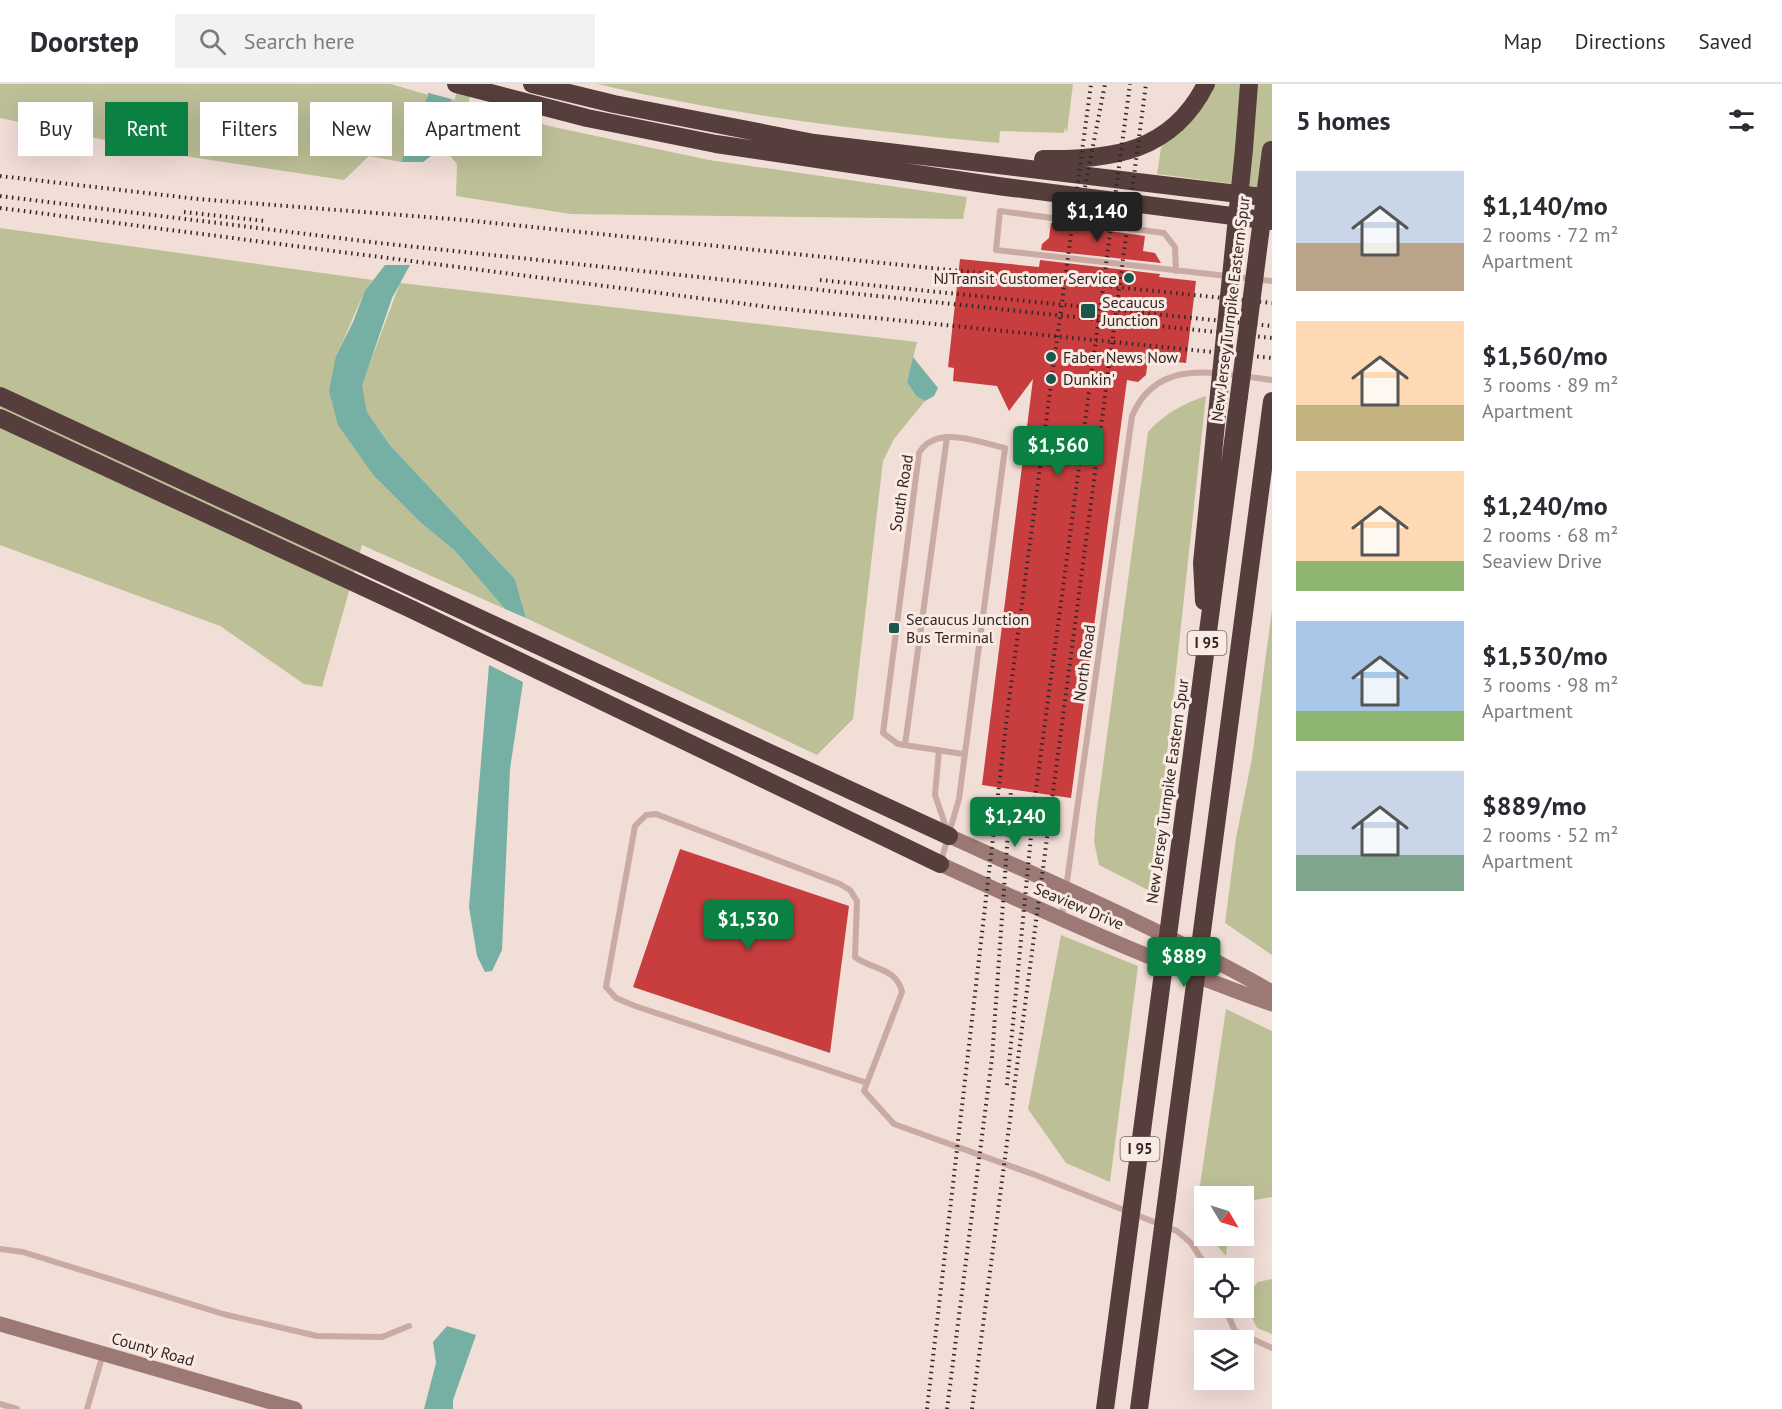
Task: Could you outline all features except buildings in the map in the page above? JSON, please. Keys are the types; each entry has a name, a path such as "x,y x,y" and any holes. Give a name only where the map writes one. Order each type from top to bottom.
{"highway":[{"path":"456,84 622,126 716,144 998,186 1272,221"},
{"path":"532,84 614,104 814,143 1272,198"},
{"path":"758,132 1022,158 1085,158 1128,153 1160,137 1190,110 1206,84"},
{"path":"1207,645 1202,563 1249,84"},
{"name":"New Jersey Turnpike Eastern Spur","path":"1105,1409 1271,146"},
{"path":"0,396 949,836"},
{"name":"I 95","path":"1139,1409 1272,400"},
{"path":"0,418 409,608 940,864"}],"main road":[{"name":"Seaview Drive","path":"949,836 1067,889 1230,968 1272,992"},
{"name":"Seaview Drive","path":"940,864 1062,920 1222,986 1272,1004"},
{"name":"County Road","path":"0,1324 295,1409"}],"lane":[{"path":"1176,271 1173,240 1158,231 1000,212 996,250 1176,271 1272,281"},
{"name":"North Road","path":"1062,920 1128,429 1134,410 1142,398 1157,384 1183,373 1204,372 1272,380"},
{"path":"905,745 947,437 1005,448 963,754 959,799 940,864"},
{"name":"South Road","path":"947,437 935,438 919,453 883,733 892,741 905,745 963,754"},
{"path":"939,750 935,795 949,836"},
{"path":"867,1083 635,1006 616,998 606,987 635,826 646,815 657,814 840,884 850,890 857,901 853,935 855,957 892,974 900,982 902,992 864,1091 894,1124 1038,1176 1177,1231 1191,1243 1201,1258"},
{"path":"0,1247 23,1252 223,1314 316,1336 382,1337 409,1326"},
{"path":"1230,1318 1235,1330 1272,1348"},
{"path":"87,1409 103,1354"},
{"path":"0,1404 18,1409"}],"green space":[{"path":"0,84 391,84 428,95 425,102 404,102 404,155 401,162 369,156 344,180 184,156 188,156 188,102 105,102 105,140 93,137 93,102 18,102 18,122 0,118"},
{"path":"454,84 473,84 468,102 451,102"},
{"path":"597,84 1073,84 1067,132 1065,128 1064,133 1000,131 999,143 797,121 697,105"},
{"path":"1213,84 1272,84 1272,189 1157,174 1161,148 1212,93"},
{"path":"542,124 709,160 967,197 963,219 571,214 456,196 457,164 450,156 542,156"},
{"path":"0,228 373,280 336,356 374,476 421,523 454,550 505,609 362,545 322,687 304,684 220,626 0,545"},
{"path":"400,283 917,342 907,382 916,396 925,401 894,439 883,461 853,719 817,755 526,618 515,579 389,444 367,412 361,387"},
{"path":"1206,396 1152,892 1099,865 1094,842 1096,817 1148,432 1161,419 1175,410"},
{"path":"1272,610 1272,955 1225,923 1236,838 1252,758"},
{"path":"1061,935 1138,966 1110,1182 1066,1163 1028,1109"},
{"path":"1226,1009 1272,1031 1272,1197 1254,1200 1254,1186 1200,1186"},
{"path":"1218,1246 1227,1246 1226,1256"},
{"path":"1272,1279 1272,1334 1257,1328 1252,1318 1254,1318 1254,1286 1258,1282"}],"water":[{"path":"428,84 454,84 451,102 425,102"},
{"path":"404,155 431,156 423,162 401,162"},
{"path":"385,265 410,265 392,298 362,386 367,412 389,444 515,579 526,618 505,609 454,550 421,523 374,476 338,425 329,391 336,356 365,291"},
{"path":"913,357 938,388 934,396 925,401 916,396 907,382"},
{"path":"489,665 523,682 510,769 502,950 492,971 485,972 477,956 469,907"},
{"path":"447,1326 476,1335 453,1400 453,1409 424,1409 436,1363 433,1342"}],"pier":[{"path":"425,84 457,84 455,100 425,92"}],"railway":[{"path":"927,1409 1008,708 1091,84"},
{"path":"1085,187 1105,84"},
{"path":"1007,1085 1034,805 1130,84"},
{"path":"972,1409 1146,84"},
{"path":"0,176 198,199 464,220 1272,303"},
{"path":"0,196 379,243 1272,338"},
{"path":"0,208 776,308 1272,358"},
{"path":"184,212 265,221"},
{"path":"820,280 1272,326"},
{"path":"947,1409 992,1058 1011,790"}],"place":[{"name":"NJTransit Customer Service","path":"1129,278"},
{"name":"Secaucus Junction","path":"1088,311"},
{"name":"Faber News Now","path":"1051,357"},
{"name":"Dunkin'","path":"1051,379"},
{"name":"Secaucus Junction Bus Terminal","path":"894,628"}]}
